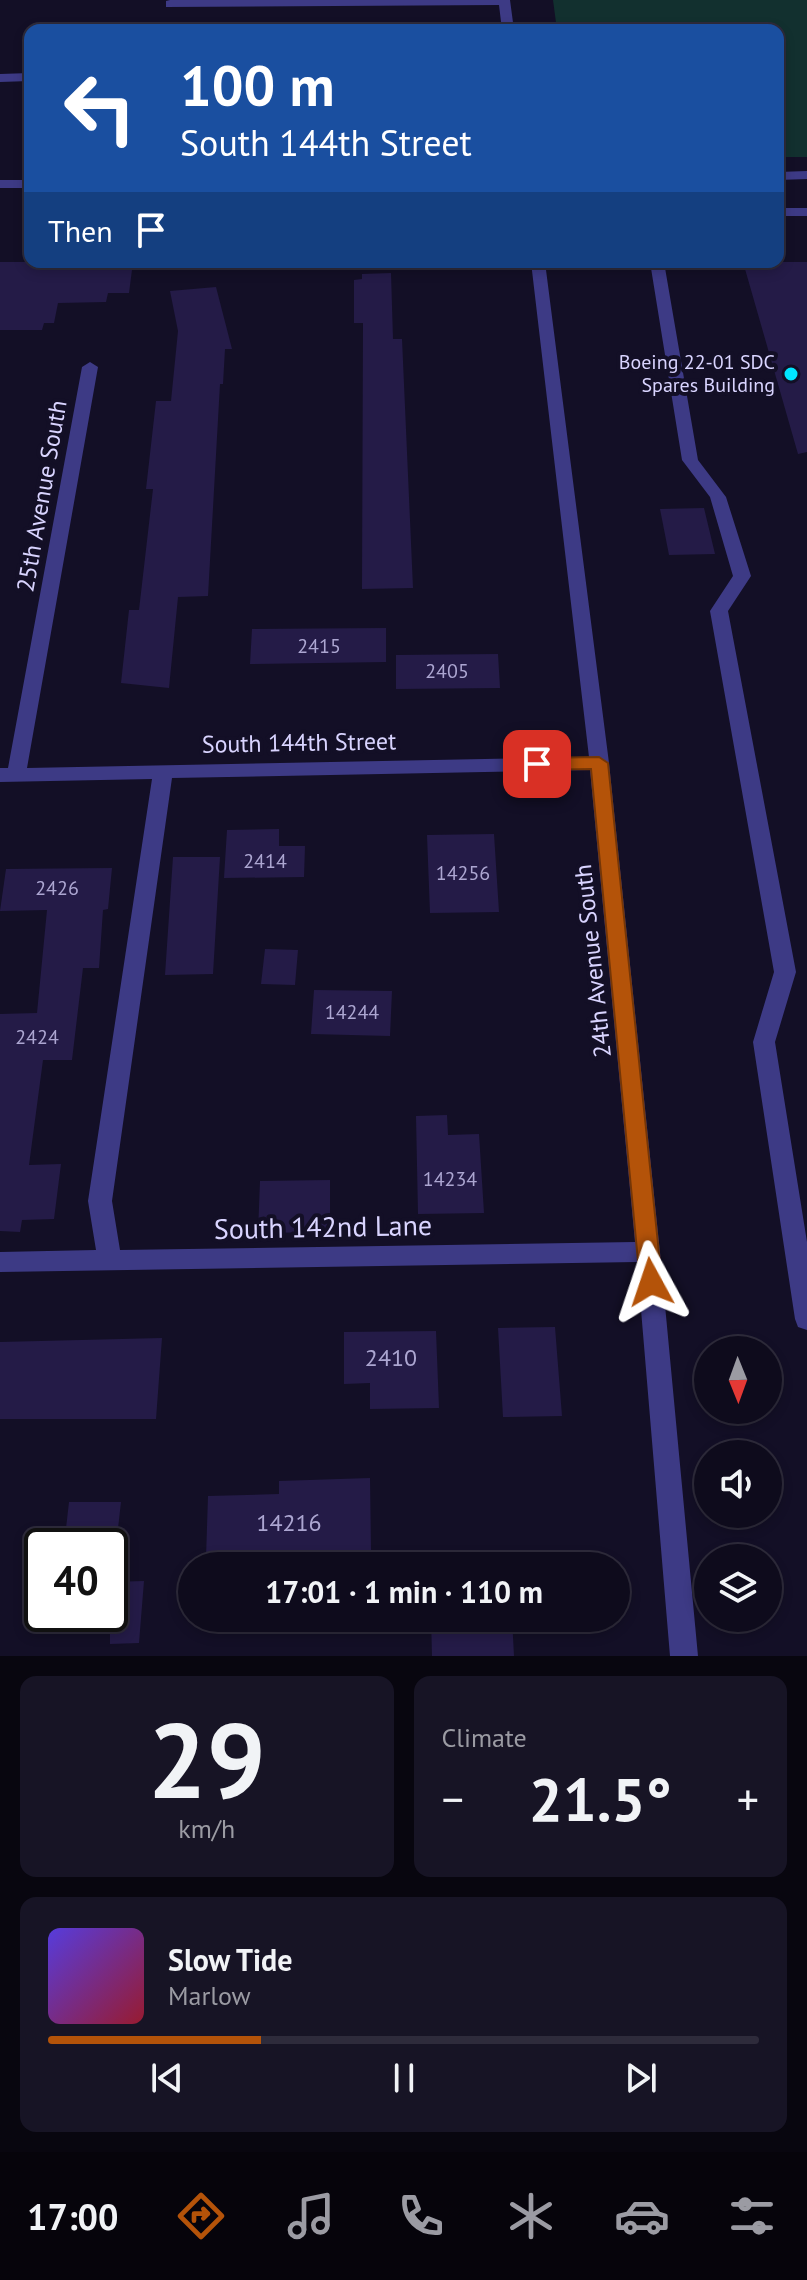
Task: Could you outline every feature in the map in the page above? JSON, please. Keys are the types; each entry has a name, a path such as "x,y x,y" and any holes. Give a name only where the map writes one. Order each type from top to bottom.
{"street":[{"path":"170,4 504,0 507,24"},
{"path":"0,78 24,77"},
{"path":"784,176 807,175"},
{"path":"0,184 24,184"},
{"path":"784,212 807,212"},
{"name":"24th Avenue South","path":"539,268 599,763 648,1252 684,1656"},
{"path":"658,268 690,460 718,497 742,576 719,611 785,972 764,1042 806,1308"},
{"name":"25th Avenue South","path":"8,775 90,367"},
{"name":"South 144th Street","path":"8,775 599,763"},
{"path":"110,1260 100,1201 163,772"},
{"name":"South 142nd Lane","path":"0,1262 648,1252"}],"green space":[{"path":"553,0 807,0 807,157 784,157 784,24 556,24"}],"building":[{"path":"0,262 24,262 24,268 132,268 129,293 108,293 106,302 58,303 54,323 44,323 42,330 0,330"},
{"name":"Boeing 22-01 SDC Spares Building","path":"784,262 807,262 807,452 798,454 745,268 784,268"},
{"path":"391,273 393,339 402,339 413,588 362,589 363,323 354,323 354,280 362,279 362,274"},
{"path":"216,287 232,349 225,349 223,384 220,384 208,596 178,597 169,688 121,683 129,610 139,610 153,489 146,489 156,401 171,401 178,331 170,291"},
{"path":"704,508 715,554 669,555 660,509"},
{"path":"386,628 386,662 250,664 252,629"},
{"path":"498,654 500,688 396,689 396,655"},
{"path":"279,829 279,846 305,846 304,877 224,878 227,830"},
{"path":"494,834 499,912 430,913 427,835"},
{"path":"173,857 220,857 213,974 165,975"},
{"path":"112,868 108,909 103,910 99,968 83,968 72,1060 43,1060 29,1165 61,1164 54,1219 22,1220 20,1232 0,1231 0,1014 37,1013 47,910 0,911 6,869"},
{"path":"265,949 298,950 295,985 261,984"},
{"path":"314,990 392,991 390,1036 311,1034"},
{"path":"447,1115 448,1135 479,1134 484,1213 418,1214 416,1116"},
{"path":"330,1180 330,1232 258,1233 260,1181"},
{"path":"555,1327 562,1416 503,1417 498,1328"},
{"path":"436,1331 439,1408 370,1409 370,1383 344,1384 344,1332"},
{"path":"162,1338 156,1419 0,1419 0,1342"},
{"path":"370,1478 371,1550 206,1552 208,1496 279,1494 279,1481"},
{"path":"69,1502 121,1502 118,1528 66,1528"},
{"path":"128,1581 144,1581 139,1643 110,1644 110,1632 128,1632"},
{"path":"431,1632 513,1632 514,1656 432,1656"}],"place":[{"name":"Boeing 22-01 SDC Spares Building","path":"791,374"}],"route":[{"path":"537,764 599,763 651,1282"}]}
